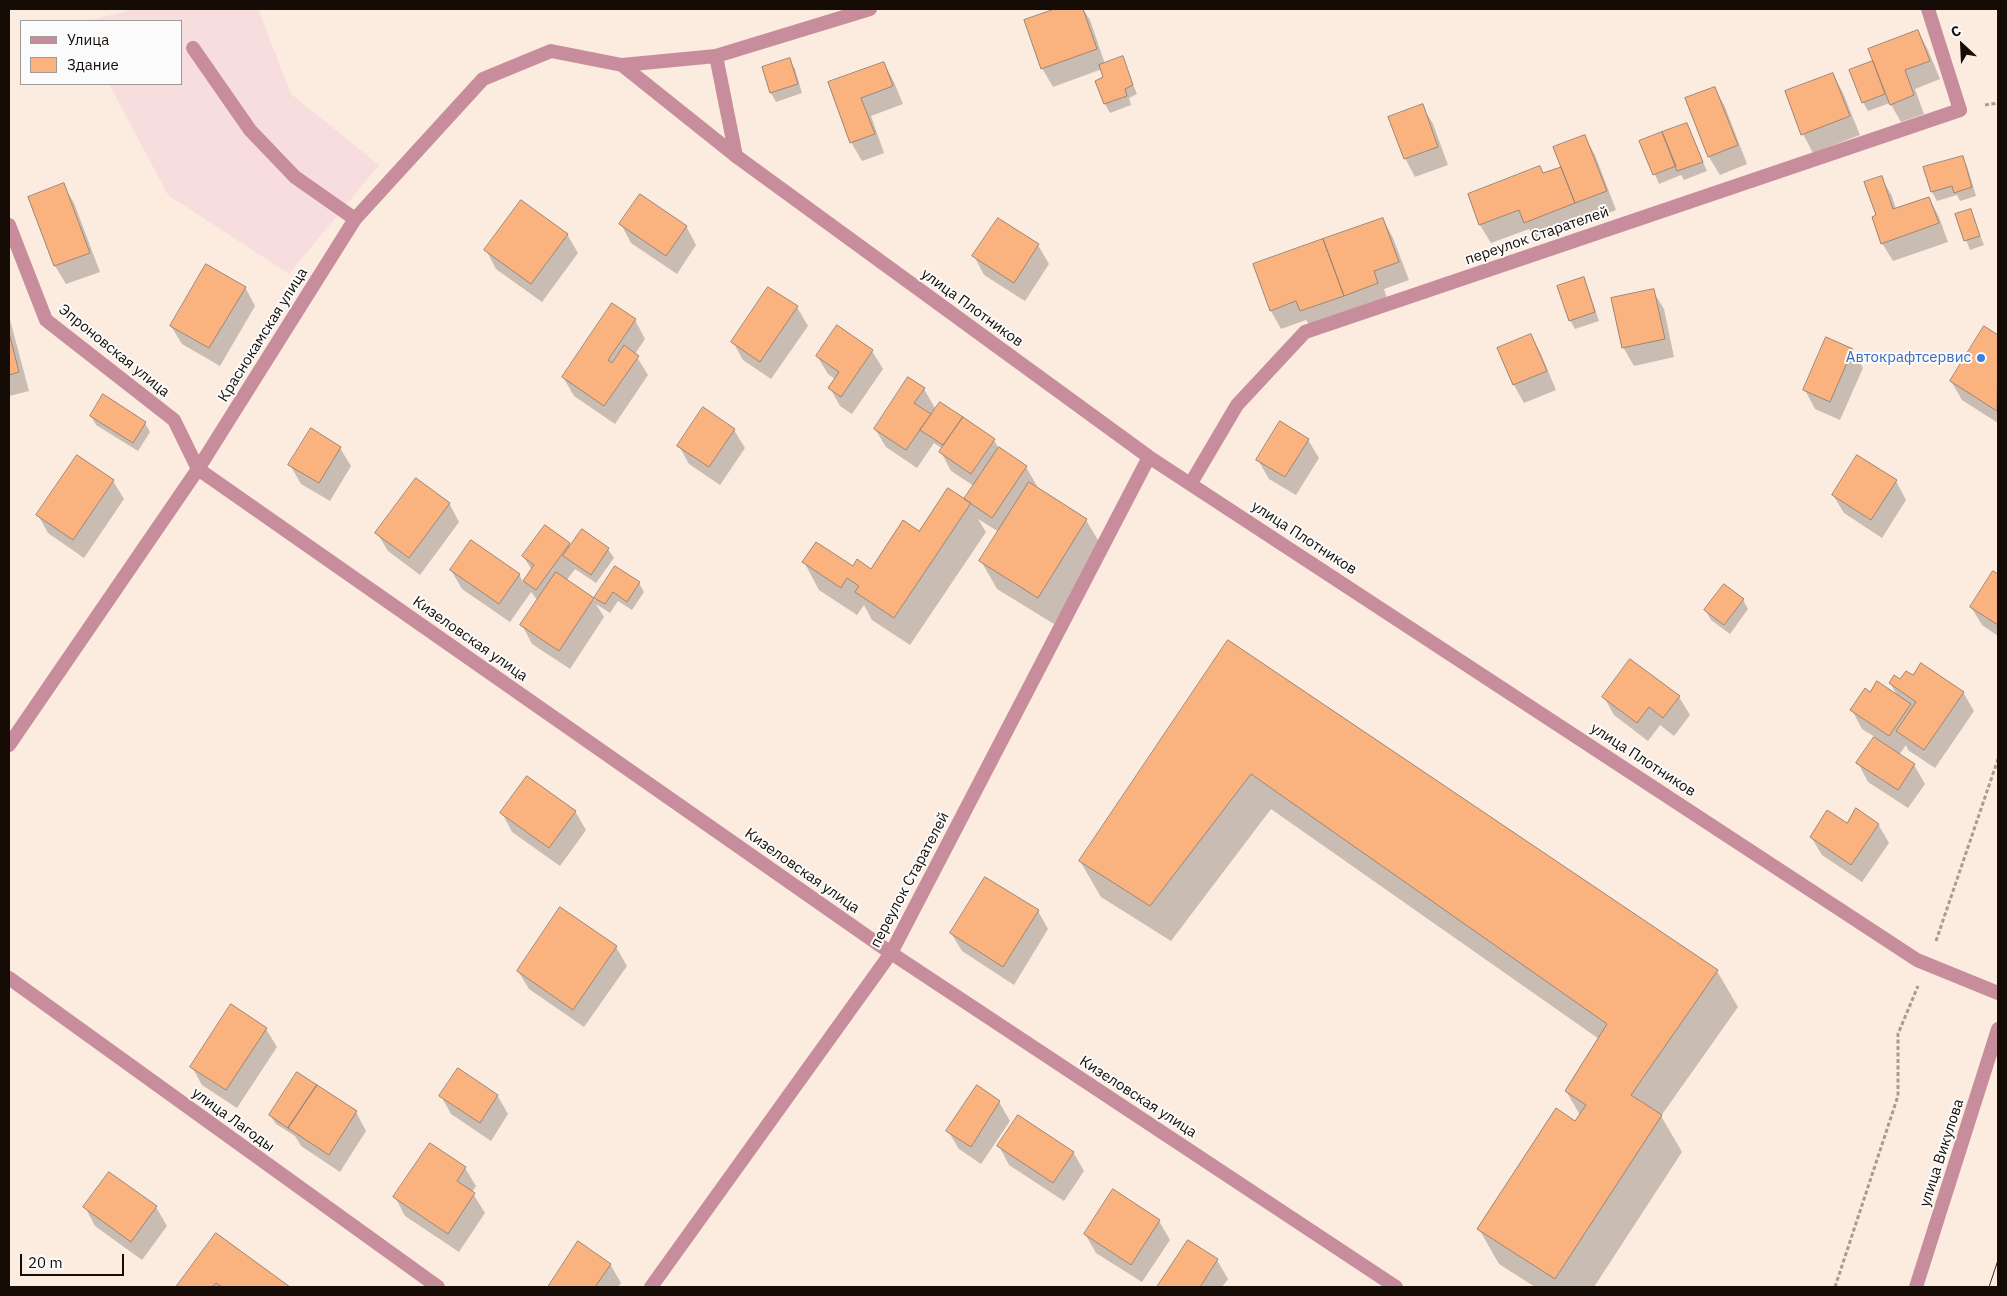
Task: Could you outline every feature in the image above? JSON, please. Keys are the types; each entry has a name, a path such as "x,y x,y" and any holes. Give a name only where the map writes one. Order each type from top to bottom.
{"street":[{"path":"622,65 716,56 870,9"},
{"name":"переулок Старателей","path":"1191,483 1237,405 1304,332 1960,110 1928,9"},
{"path":"193,48 250,130 295,177 355,219"},
{"name":"Краснокамская улица","path":"9,745 198,469 355,219 483,79 551,52 622,65"},
{"path":"716,56 736,156"},
{"name":"улица Плотников","path":"622,65 736,156 1149,457 1917,960 1998,993"},
{"name":"Эпроновская улица","path":"9,225 46,320 174,420 198,469"},
{"name":"переулок Старателей","path":"651,1287 891,953 1149,457"},
{"name":"Кизеловская улица","path":"198,469 891,953 1396,1287"},
{"name":"улица Лагоды","path":"9,978 438,1287"},
{"name":"улица Викулова","path":"1916,1287 1998,1029"}],"path":[{"path":"1835,1287 1898,1096 1898,1034 1928,963 1998,759"}],"shaded area":[{"path":"135,9 258,9 291,94 379,165 289,274 168,195 110,85 182,85 182,20 91,20"}],"building":[{"path":"1055,9 1083,9 1097,49 1041,69 1024,20"},
{"path":"1918,30 1930,61 1905,70 1914,95 1890,105 1868,49"},
{"path":"1123,56 1133,85 1125,89 1127,96 1104,104 1095,81 1103,77 1099,65"},
{"path":"790,58 798,84 770,93 762,67"},
{"path":"1873,61 1885,94 1862,103 1849,70"},
{"path":"884,62 893,86 861,98 875,134 850,143 828,82"},
{"path":"1833,73 1850,116 1801,135 1785,91"},
{"path":"1715,87 1738,145 1708,157 1685,98"},
{"path":"1423,104 1438,147 1404,159 1388,117"},
{"path":"1687,123 1703,162 1677,171 1662,132"},
{"path":"1662,132 1676,166 1653,175 1639,141"},
{"path":"1585,135 1607,191 1575,203 1553,147"},
{"path":"1963,156 1972,187 1954,193 1952,186 1931,192 1923,167"},
{"path":"1540,166 1543,173 1561,167 1575,203 1524,223 1519,210 1479,225 1468,194"},
{"path":"1882,176 1893,209 1929,197 1939,223 1881,244 1872,217 1876,215 1864,182"},
{"path":"64,183 90,253 54,266 28,197"},
{"path":"640,194 687,226 666,256 619,224"},
{"path":"521,200 568,234 531,284 484,250"},
{"path":"1971,209 1980,236 1964,241 1955,214"},
{"path":"998,218 1039,244 1014,283 972,256"},
{"path":"1383,218 1399,262 1374,271 1378,283 1344,296 1323,239"},
{"path":"1323,239 1344,296 1300,311 1296,301 1270,311 1253,264"},
{"path":"206,264 246,287 209,348 170,326"},
{"path":"1584,277 1595,312 1569,321 1557,286"},
{"path":"768,287 798,306 760,362 731,342"},
{"path":"1654,289 1665,339 1622,348 1611,298"},
{"path":"612,303 636,319 608,360 612,363 624,345 639,356 604,406 562,377"},
{"path":"837,325 873,350 841,397 828,388 839,372 816,356"},
{"name":"Автокрафтсервис","path":"1984,326 1998,335 1997,411 1950,381"},
{"path":"9,333 19,372 9,375"},
{"path":"1531,334 1547,371 1513,385 1497,348"},
{"path":"1826,337 1853,349 1830,402 1803,390"},
{"path":"908,377 925,388 914,403 931,414 906,450 874,429"},
{"path":"103,394 146,422 133,443 90,416"},
{"path":"940,402 963,417 943,445 920,430"},
{"path":"703,407 735,429 709,467 677,446"},
{"path":"963,417 995,439 971,474 939,452"},
{"path":"1280,421 1309,439 1285,477 1256,460"},
{"path":"311,428 341,447 319,483 288,465"},
{"path":"999,447 1027,466 992,518 964,499"},
{"path":"77,455 114,480 73,540 36,515"},
{"path":"1857,455 1897,480 1871,520 1832,495"},
{"path":"416,478 450,503 409,558 375,533"},
{"path":"1029,482 1087,519 1038,598 979,561"},
{"path":"948,488 971,503 894,618 855,592 859,586 847,578 841,588 802,562 816,542 853,566 857,559 871,569 903,520 919,531"},
{"path":"545,525 570,543 536,590 523,581 534,565 522,556"},
{"path":"582,529 609,548 591,575 563,556"},
{"path":"471,540 520,574 499,604 450,570"},
{"path":"615,566 640,582 627,602 613,592 605,604 594,598"},
{"path":"1993,571 1998,574 1998,625 1970,607"},
{"path":"556,572 594,598 559,651 520,625"},
{"path":"1724,584 1744,599 1724,625 1704,610"},
{"path":"1228,640 1718,970 1631,1095 1662,1115 1555,1279 1477,1229 1556,1108 1575,1121 1586,1105 1565,1091 1607,1024 1251,774 1150,906 1079,861"},
{"path":"1630,659 1680,696 1663,718 1649,707 1637,723 1602,697"},
{"path":"1921,663 1964,692 1924,750 1896,731 1916,702 1889,683 1894,675 1900,679 1906,671 1913,675"},
{"path":"1877,681 1911,704 1889,736 1850,710 1865,688 1870,692"},
{"path":"1874,737 1915,764 1898,790 1856,763"},
{"path":"527,776 576,811 549,848 500,813"},
{"path":"1856,808 1879,824 1851,865 1810,837 1827,810 1847,823"},
{"path":"985,877 1039,910 1003,967 950,933"},
{"path":"560,907 617,946 573,1010 517,971"},
{"path":"231,1004 267,1028 226,1090 190,1067"},
{"path":"458,1068 498,1095 480,1123 439,1096"},
{"path":"297,1072 317,1085 288,1128 269,1115"},
{"path":"317,1085 357,1111 329,1155 288,1128"},
{"path":"977,1085 1000,1101 971,1147 946,1131"},
{"path":"1018,1115 1074,1152 1053,1183 997,1146"},
{"path":"430,1143 466,1167 457,1181 475,1193 448,1234 393,1197"},
{"path":"109,1172 157,1206 131,1242 83,1207"},
{"path":"1113,1189 1160,1220 1131,1265 1084,1234"},
{"path":"216,1233 290,1287 222,1287 216,1283 212,1287 176,1287"},
{"path":"1188,1240 1218,1259 1200,1287 1157,1287"},
{"path":"578,1241 611,1264 595,1287 548,1287"}],"tram line":[{"path":"1989,1287 1998,1260"}],"place":[{"name":"Автокрафтсервис","path":"1981,358"}]}
